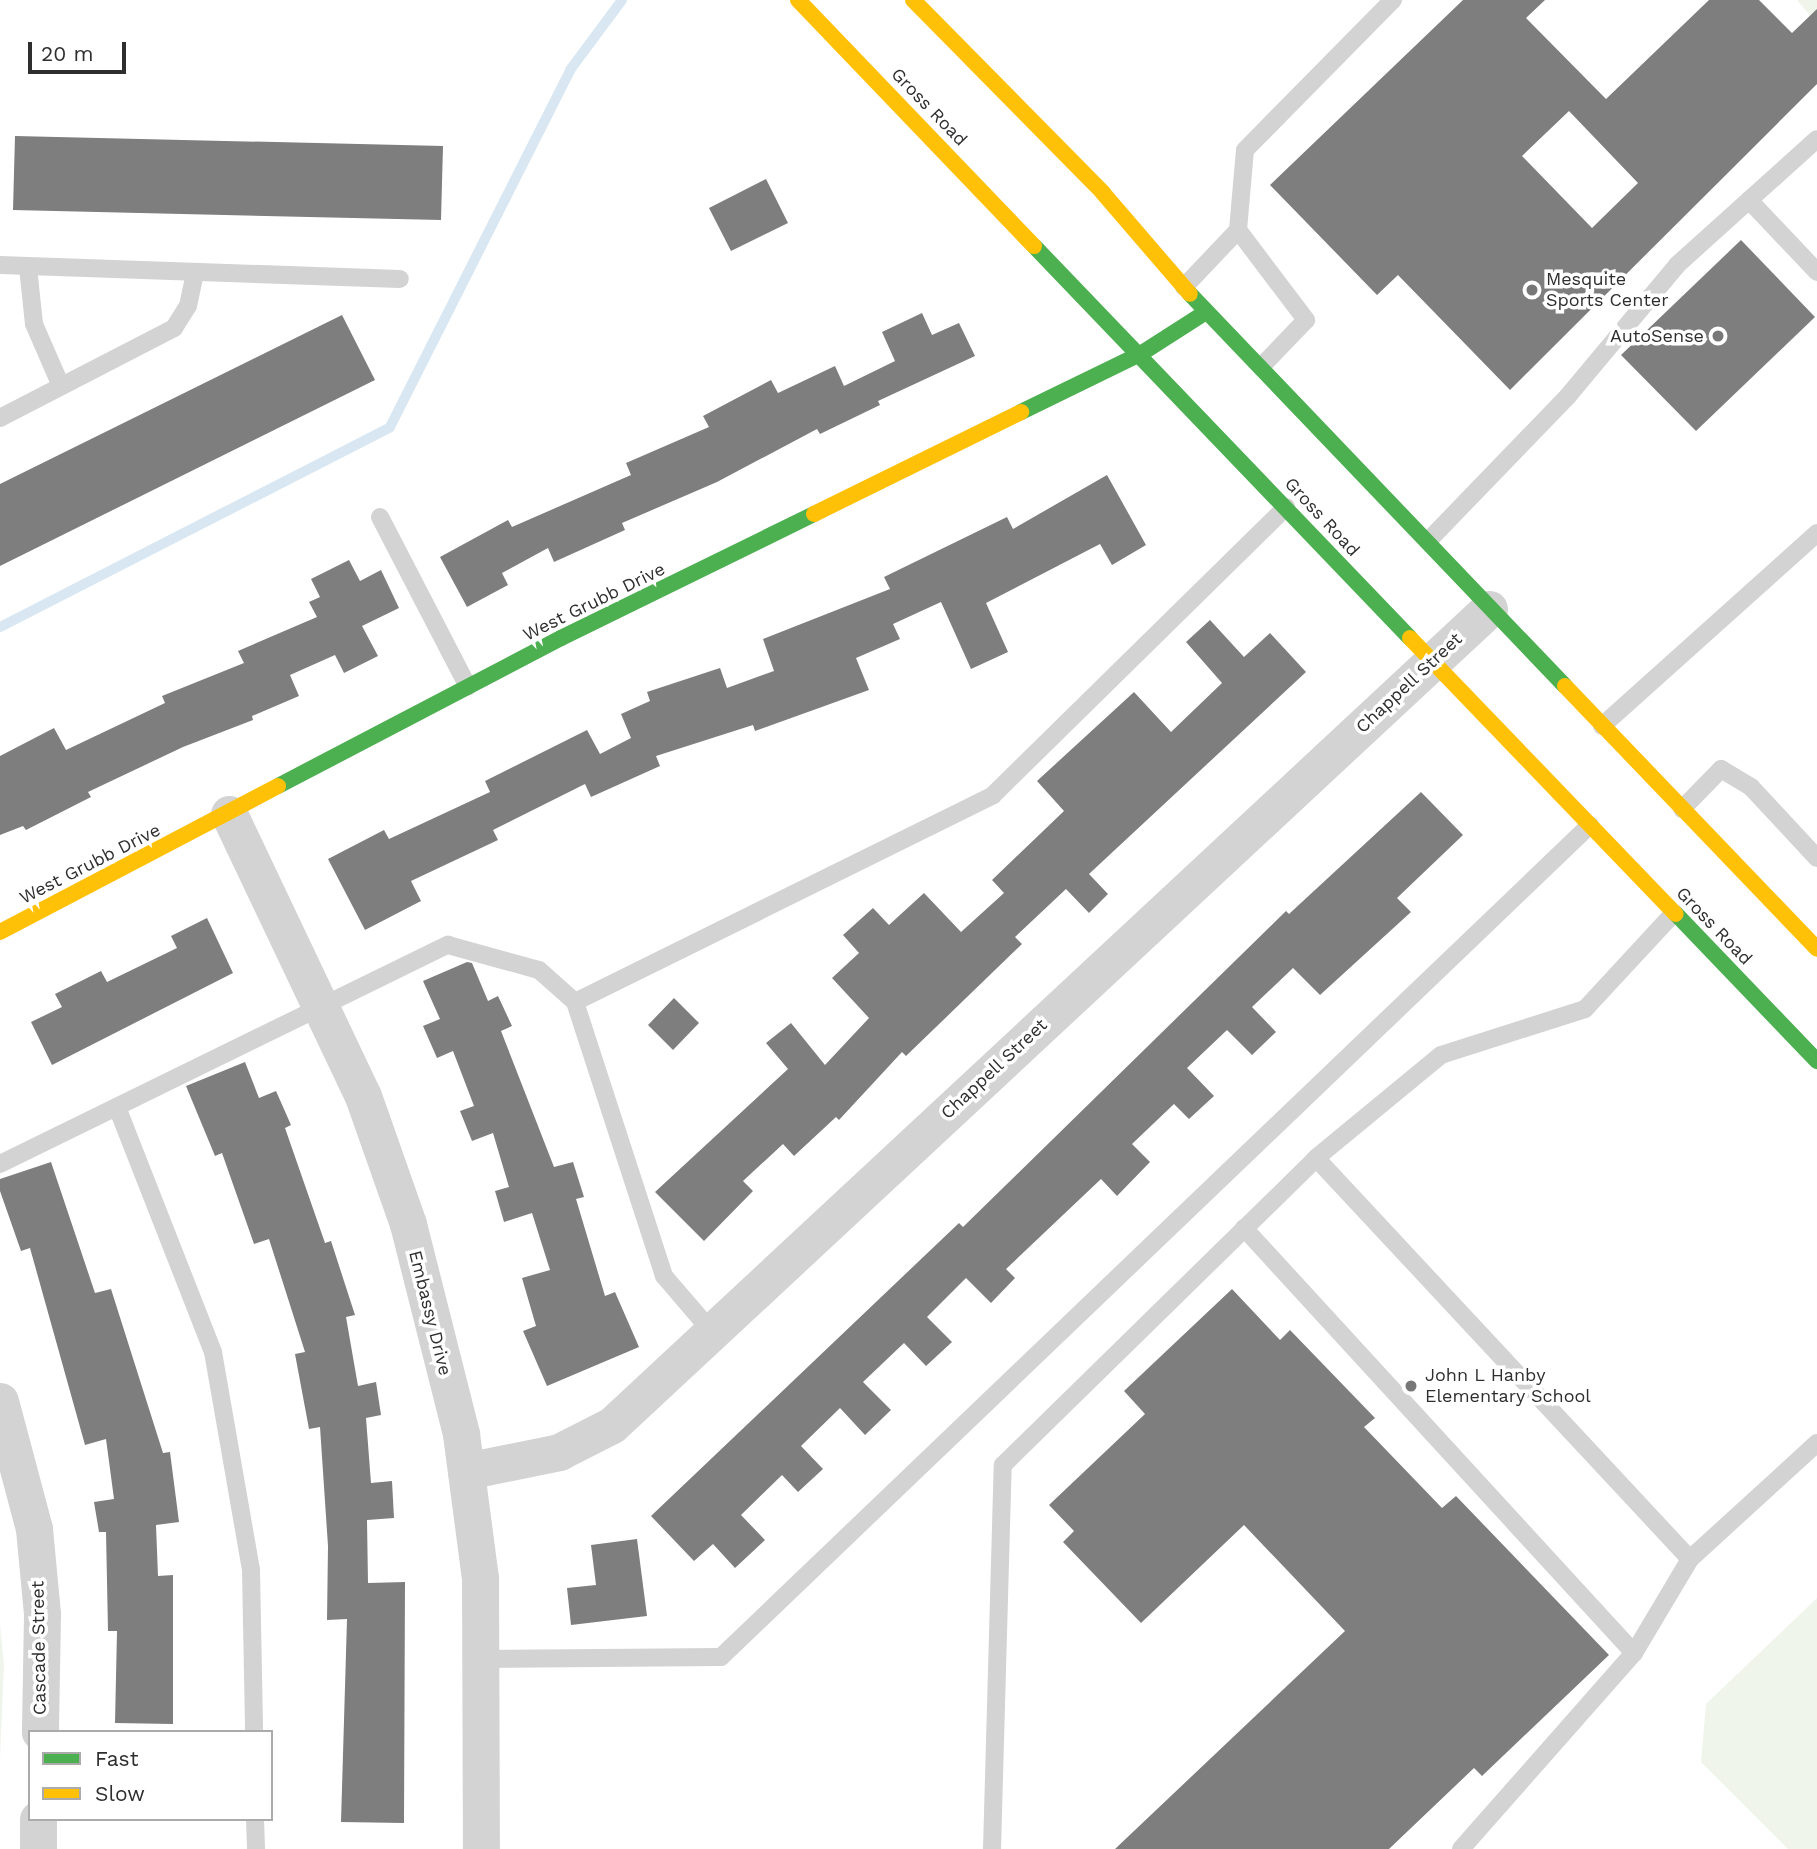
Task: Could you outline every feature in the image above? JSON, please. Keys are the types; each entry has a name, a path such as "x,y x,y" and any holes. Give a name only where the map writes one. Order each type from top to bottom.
{"main road":[{"path":"914,0 1103,193 1206,312 1817,949"},
{"name":"Gross Road","path":"801,3 1142,353 1432,661 1817,1060"},
{"name":"West Grubb Drive","path":"0,932 468,687 1142,353 1206,312"}],"street":[{"name":"Chappell Street","path":"466,1471 559,1452 612,1425 1489,609"},
{"name":"Embassy Drive","path":"229,814 363,1096 408,1224 461,1434 480,1579 481,1849"},
{"name":"Cascade Street","path":"0,1401 34,1529 42,1614 40,1730"},
{"path":"38,1821 38,1849"}],"lane":[{"path":"1185,288 1238,230 1245,150 1393,0"},
{"path":"1428,541 1568,396 1677,265 1817,139"},
{"path":"1749,200 1817,272"},
{"path":"1238,230 1306,320 1261,367"},
{"path":"0,265 195,274 400,279"},
{"path":"28,267 34,324 61,386"},
{"path":"0,418 174,328 188,306 195,274"},
{"path":"575,1002 993,795 1286,507"},
{"path":"380,517 468,687"},
{"path":"1602,726 1817,533"},
{"path":"1682,809 1721,769 1751,788 1817,858"},
{"path":"481,1659 721,1657 1590,825"},
{"path":"992,1849 1003,1465 1316,1157 1441,1055 1586,1009 1674,913"},
{"path":"0,1164 448,945 539,970 575,1002 664,1276 712,1332"},
{"path":"117,1107 213,1352 251,1570 254,1730"},
{"path":"1316,1157 1690,1559"},
{"path":"1244,1228 1634,1653"},
{"path":"1461,1849 1634,1653 1690,1559 1817,1443"},
{"path":"255,1821 256,1849"}],"shaded area":[{"path":"1797,0 1817,0 1817,24"},
{"path":"1817,1598 1817,1849 1788,1849 1701,1762 1706,1704"},
{"path":"0,1624 4,1665 0,1759"}],"building":[{"path":"1463,0 1545,0 1526,18 1606,99 1709,0 1759,0 1792,33 1817,9 1817,84 1510,390 1398,275 1377,295 1270,185","holes":["1569,111 1638,183 1592,228 1522,156"]},
{"path":"15,136 443,146 441,220 13,210"},
{"path":"766,179 788,223 731,251 709,208"},
{"name":"AutoSense","path":"1741,240 1815,317 1696,431 1621,355"},
{"path":"922,313 932,335 959,323 975,356 878,401 880,405 820,434 817,429 717,482 622,523 625,530 554,562 548,548 502,573 508,585 467,607 440,557 508,520 512,527 631,475 626,463 709,427 703,416 771,380 778,393 835,366 844,386 895,361 882,332"},
{"path":"342,315 375,380 0,566 0,484"},
{"path":"1107,475 1146,545 1112,565 1100,544 986,603 1008,652 971,669 941,602 893,624 900,639 856,658 869,690 755,731 753,725 656,756 660,766 591,797 585,784 493,830 498,840 411,881 421,901 365,930 328,859 384,830 389,839 490,792 485,781 587,730 600,754 631,738 621,714 650,701 647,692 720,668 727,688 774,671 763,639 890,589 884,577 1007,517 1013,529"},
{"path":"349,560 360,581 381,570 399,608 362,626 378,656 344,673 335,655 290,675 299,696 252,716 253,720 183,747 88,792 91,797 26,830 23,826 0,835 0,756 54,728 66,750 165,703 162,696 244,663 238,651 317,617 309,602 320,597 311,579"},
{"path":"1210,620 1244,657 1270,633 1306,672 1089,874 1108,894 1089,913 1066,889 1015,937 1022,944 906,1056 902,1052 839,1120 836,1117 794,1156 783,1144 743,1181 753,1191 704,1241 655,1192 788,1069 766,1043 791,1023 825,1065 869,1018 832,978 859,953 843,935 873,908 889,925 924,893 961,932 1004,893 992,880 1064,811 1037,781 1134,692 1171,732 1222,683 1186,642"},
{"path":"1421,792 1463,835 1397,898 1411,912 1320,995 1293,968 1252,1007 1276,1032 1252,1055 1227,1030 1187,1068 1214,1096 1189,1119 1174,1104 1132,1144 1150,1162 1117,1196 1101,1179 1006,1269 1015,1278 991,1303 966,1278 927,1317 952,1342 926,1366 904,1343 863,1382 891,1410 865,1435 840,1408 801,1446 823,1469 798,1492 782,1475 741,1515 765,1540 735,1568 713,1544 694,1561 651,1516 959,1223 963,1227 1286,911 1289,914"},
{"path":"207,918 233,973 52,1065 31,1022 62,1007 55,994 101,971 107,982 177,948 171,936"},
{"path":"467,962 472,963 488,1001 498,996 512,1026 501,1031 554,1167 573,1162 584,1197 576,1199 605,1296 615,1292 639,1347 547,1386 523,1331 536,1326 522,1278 550,1270 532,1213 504,1222 495,1191 509,1187 493,1133 472,1141 460,1111 474,1106 453,1051 437,1058 423,1026 440,1019 423,981"},
{"path":"674,998 699,1023 673,1050 648,1025"},
{"path":"245,1062 259,1098 276,1091 291,1125 285,1128 325,1243 331,1241 355,1315 346,1317 358,1386 376,1382 381,1415 366,1418 371,1483 392,1481 394,1518 367,1520 368,1583 405,1582 404,1823 341,1822 347,1619 327,1620 328,1546 320,1427 309,1429 295,1354 305,1352 269,1239 254,1244 222,1153 215,1156 186,1086"},
{"path":"51,1162 95,1293 111,1289 163,1453 170,1452 179,1522 156,1525 158,1576 173,1575 173,1724 115,1723 117,1631 108,1631 106,1532 99,1532 94,1502 114,1499 106,1439 85,1445 30,1248 21,1251 0,1191 0,1179"},
{"path":"1232,1289 1280,1340 1290,1330 1375,1418 1364,1427 1442,1508 1456,1496 1609,1655 1482,1776 1474,1768 1389,1849 1115,1849 1345,1631 1244,1525 1141,1623 1063,1542 1074,1531 1049,1505 1145,1414 1124,1391"},
{"path":"637,1539 647,1616 571,1625 567,1588 596,1585 591,1545"}],"waterway":[{"path":"0,627 390,427 570,70 622,0"}],"traffic: fast":[{"path":"1034,246 1410,638"},
{"path":"1190,294 1565,686"},
{"path":"1021,412 1142,353 1206,312"},
{"path":"278,786 561,638 814,514"},
{"path":"1676,914 1817,1061"}],"traffic: slow":[{"path":"798,0 1034,246"},
{"path":"913,0 1103,193 1190,294"},
{"path":"814,514 1021,412"},
{"path":"1410,638 1676,914"},
{"path":"1565,686 1817,949"},
{"path":"0,932 278,786"}],"place":[{"name":"Mesquite Sports Center","path":"1532,290"},
{"name":"AutoSense","path":"1718,336"},
{"name":"John L Hanby Elementary School","path":"1411,1386"}]}
